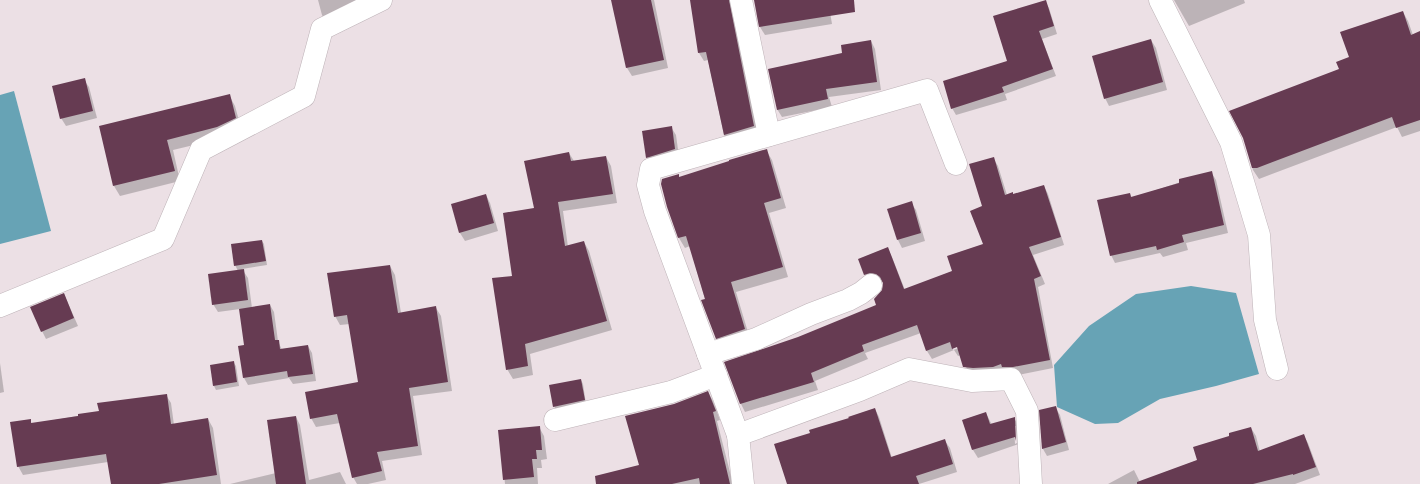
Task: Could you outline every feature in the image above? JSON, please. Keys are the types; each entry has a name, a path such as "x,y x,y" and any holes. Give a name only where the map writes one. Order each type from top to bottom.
{"street":[{"path":"0,306 163,239 201,150 304,96 322,29 381,0"},
{"path":"741,0 769,135"},
{"path":"1160,0 1231,142 1259,235 1265,320 1278,369"},
{"path":"743,484 738,435 655,211 648,185 651,169 927,90 956,164"},
{"path":"708,354 756,339 811,314 861,294 871,285"},
{"path":"738,435 860,390 909,369 972,381 1011,379 1027,411 1031,484"},
{"path":"555,420 671,392 716,375"}],"water":[{"path":"14,91 51,231 0,244 0,95"},
{"path":"1191,286 1236,293 1259,374 1160,399 1118,423 1095,424 1057,407 1054,365 1089,326 1136,294"}],"building":[{"path":"611,0 651,0 664,60 626,68"},
{"path":"690,0 729,0 754,126 724,135 706,52 698,53"},
{"path":"754,0 854,0 855,12 759,27"},
{"path":"1046,0 1054,26 1039,31 1053,69 1002,87 1004,92 951,109 943,81 1007,61 993,16"},
{"path":"1403,11 1411,35 1420,31 1420,120 1396,128 1392,117 1257,168 1252,168 1243,138 1229,111 1339,69 1336,62 1349,57 1340,32"},
{"path":"1151,39 1163,82 1104,99 1092,56"},
{"path":"871,40 877,82 826,89 828,99 777,110 768,69 842,53 841,45"},
{"path":"85,78 93,111 60,119 52,86"},
{"path":"230,94 236,118 217,127 167,140 175,171 113,186 99,126"},
{"path":"672,126 675,149 646,158 642,131"},
{"path":"767,149 781,198 764,203 783,267 731,282 745,329 716,339 701,300 705,299 686,236 678,238 667,207 661,184 662,179 679,174 679,177"},
{"path":"569,152 571,161 606,156 613,194 558,202 565,246 584,241 607,321 525,344 528,366 506,370 492,278 512,276 503,213 534,208 524,161"},
{"path":"994,157 1005,195 1044,185 1061,237 1029,247 1041,276 1034,279 1050,360 1013,367 1002,367 1001,364 993,367 963,367 957,347 952,349 950,342 926,351 917,325 862,345 864,351 811,373 814,382 740,404 724,362 798,337 876,305 874,299 882,290 883,283 880,277 876,274 870,273 864,275 858,259 888,247 904,289 952,271 947,256 983,244 970,211 982,206 969,164"},
{"path":"1212,171 1224,225 1182,235 1184,242 1157,250 1156,246 1110,256 1097,200 1130,193 1131,197 1179,183 1179,179"},
{"path":"486,194 494,223 459,233 451,204"},
{"path":"912,201 921,233 897,240 887,209"},
{"path":"262,240 266,261 234,266 231,244"},
{"path":"390,265 398,313 436,306 448,382 409,388 418,446 377,452 382,471 352,478 337,414 310,419 305,392 358,382 347,315 334,317 327,273"},
{"path":"244,269 248,300 212,305 208,274"},
{"path":"64,293 74,318 41,332 30,307"},
{"path":"270,304 275,340 279,340 280,349 308,345 313,374 288,377 287,371 243,378 238,346 244,345 239,309"},
{"path":"234,361 237,382 213,386 210,365"},
{"path":"581,379 585,400 553,407 549,385"},
{"path":"708,391 716,411 713,412 730,484 700,484 699,478 672,484 596,484 595,476 639,465 625,416 674,404"},
{"path":"167,394 171,424 208,418 217,475 159,484 111,484 106,454 17,467 10,422 31,419 31,423 78,416 78,414 99,411 97,403"},
{"path":"1056,406 1066,442 1042,449 1039,410"},
{"path":"875,408 891,457 945,439 953,464 916,476 919,484 787,484 774,444 810,433 809,430 849,418 848,417"},
{"path":"986,412 990,424 1015,417 1016,441 1015,437 972,450 962,420"},
{"path":"296,416 306,484 276,484 267,420"},
{"path":"540,426 542,450 536,450 537,459 532,459 534,477 503,480 498,430"},
{"path":"1251,427 1258,451 1304,434 1316,467 1293,475 1253,484 1137,484 1137,482 1197,460 1193,447 1229,436 1229,433"}]}
